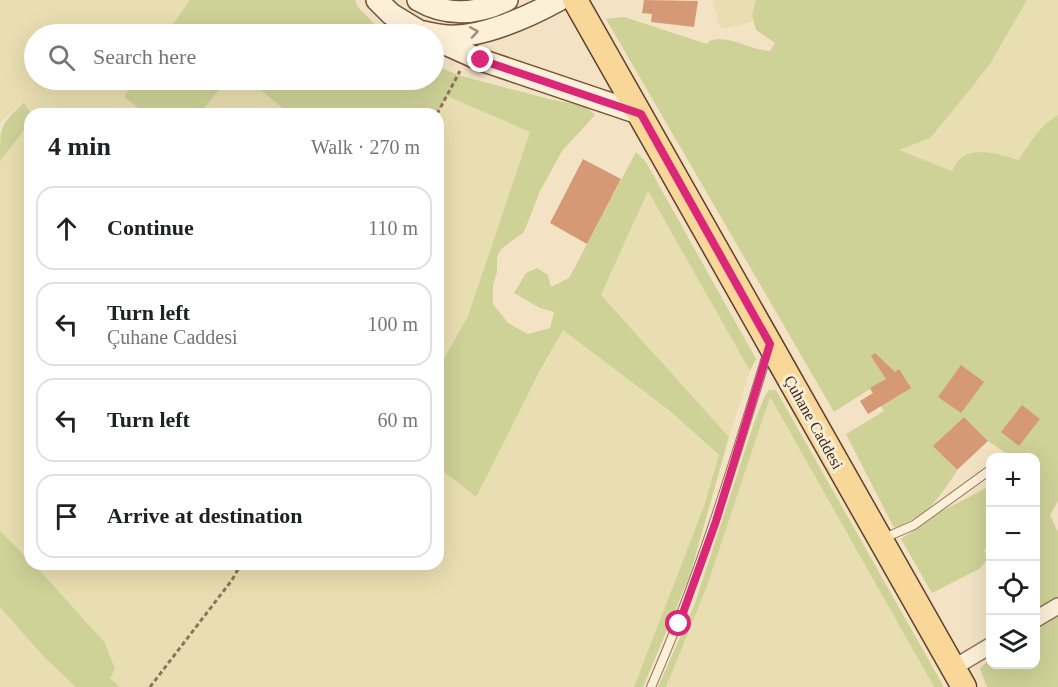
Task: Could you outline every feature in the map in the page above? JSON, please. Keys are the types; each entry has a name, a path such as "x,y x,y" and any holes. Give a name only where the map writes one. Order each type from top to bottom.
{"main road":[{"path":"377,0 391,14 407,24"},
{"path":"418,0 460,13 486,9 501,2"},
{"path":"444,36 486,30 529,16 559,0"},
{"name":"Çuhane Caddesi","path":"575,0 958,677"},
{"path":"444,43 641,114"}],"street":[{"path":"1040,616 1058,606"},
{"path":"958,677 986,650"}],"lane":[{"path":"651,687 679,624 716,521 770,344"},
{"path":"881,540 914,525 986,473"}],"path":[{"path":"440,108 469,54"},
{"path":"150,687 238,570"}],"shaded area":[{"path":"0,0 190,0 173,24 24,24 24,90 129,90 124,97 138,108 28,108 24,102 6,116 0,124"},
{"path":"713,0 756,0 752,15 754,21 729,28 720,27"},
{"path":"1027,0 1058,0 1058,115 1051,119 1027,144 1020,160 998,154 952,171 898,150 930,138 990,64"},
{"path":"219,90 260,90 283,108 204,108"},
{"path":"447,96 530,132 468,316 444,358 444,108 440,108"},
{"path":"24,130 24,555 0,531 0,161"},
{"path":"648,191 750,371 729,437 601,295"},
{"path":"563,330 670,411 719,456 704,506 634,687 120,687 110,678 37,570 444,570 444,472 475,496"},
{"path":"769,396 934,687 666,687 707,586"},
{"path":"0,607 44,657 76,687 0,687"}],"green space":[{"path":"190,0 355,0 358,7 374,24 173,24"},
{"path":"756,0 1027,0 990,64 930,138 899,150 952,171 957,162 972,153 990,153 1019,160 1036,135 1058,115 1058,501 1050,515 1058,532 1058,598 1040,609 1040,453 1006,453 988,441 964,417 934,446 957,471 931,506 906,523 894,528 846,434 884,411 870,389 834,412 606,19 624,17 707,44 709,41 724,39 770,51 775,43 756,30 752,15"},
{"path":"444,69 549,99 585,106 595,115 562,151 540,191 524,232 501,249 497,257 493,304 508,323 528,334 550,328 554,312 540,308 514,293 526,273 537,268 548,275 551,287 569,278 636,152 646,162 756,359 750,371 648,191 601,295 729,437 690,575 643,687 634,687 704,506 719,455 670,411 563,330 476,497 444,472 444,358 468,316 530,132 447,96 440,108 283,108 260,90 444,90"},
{"path":"129,90 219,90 204,108 138,108 124,97"},
{"path":"24,102 28,108 24,108 24,130 0,161 1,133 10,116"},
{"path":"769,390 776,390 944,687 934,687 770,397 707,586 666,687 658,687 694,606 754,423"},
{"path":"986,488 986,549 984,550 986,561 981,568 932,593 901,539 942,511"},
{"path":"0,531 24,555 24,570 39,570 105,643 115,669 110,678 120,687 76,687 44,657 0,607"},
{"path":"1058,615 1058,687 987,687 980,669 986,662 986,669 1040,669 1040,626"}],"building":[{"path":"644,0 698,1 694,27 651,22 652,14 642,13"},
{"path":"583,159 621,179 587,244 550,223"},
{"path":"875,353 895,372 899,369 911,388 868,414 860,401 873,393 870,388 886,379 871,356"},
{"path":"961,365 984,382 961,413 938,397"},
{"path":"1022,405 1040,419 1019,446 1001,432"},
{"path":"964,417 988,441 957,470 933,446"}],"route":[{"path":"481,60 641,114 770,344 716,521 679,624"}]}
